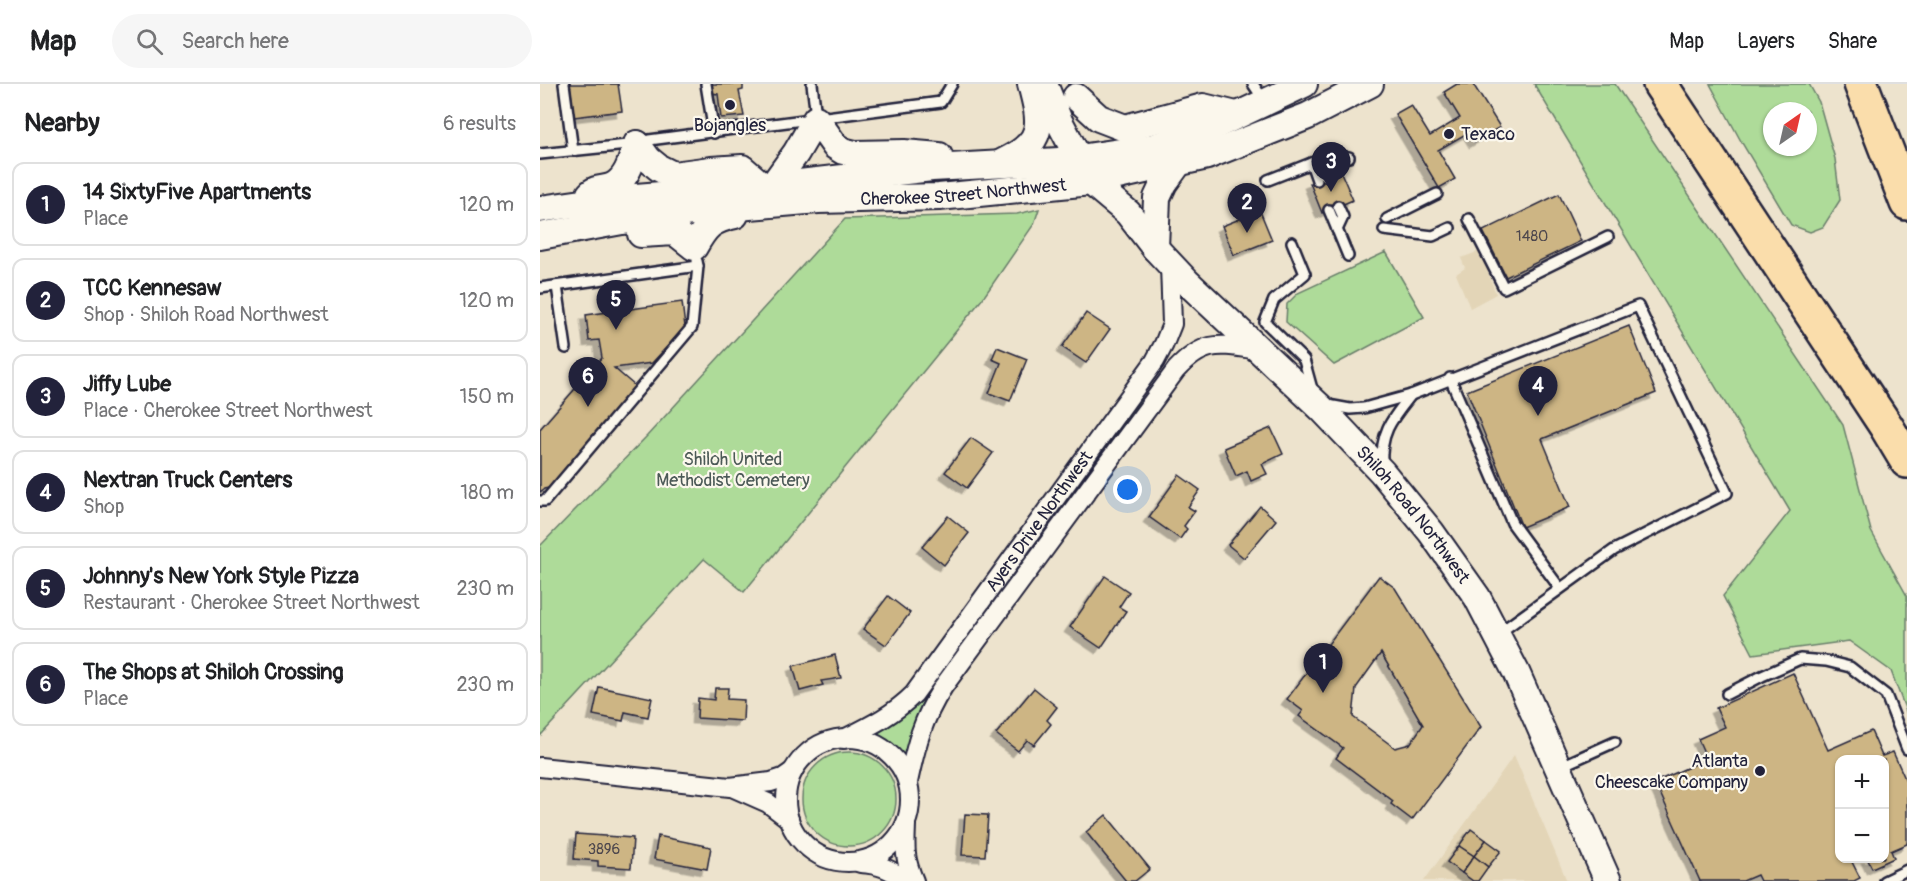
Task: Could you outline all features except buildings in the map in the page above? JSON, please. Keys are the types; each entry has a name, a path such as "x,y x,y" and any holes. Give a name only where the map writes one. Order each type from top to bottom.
{"highway":[{"path":"1660,84 1874,407 1907,461"},
{"path":"1861,84 1907,203"}],"main road":[{"path":"1000,164 1023,152 1029,146 1037,130 1038,114 1031,84"},
{"name":"Shiloh Road Northwest","path":"1044,84 1059,121 1079,158 1103,171"},
{"name":"Cherokee Street Northwest","path":"1103,171 1154,147 1204,131 1236,115 1259,94 1304,84"},
{"name":"Cherokee Street Northwest","path":"540,209 670,193 774,192 818,200 939,197 1180,161 1207,156 1308,116 1370,84"},
{"path":"1074,91 1099,118 1125,128 1203,107 1236,115"},
{"name":"Shiloh Road Northwest","path":"1074,91 1103,171 1128,213 1162,256 1201,297 1316,402 1382,472 1431,532 1477,597 1516,672 1608,881"},
{"path":"696,257 704,229 717,219 774,192 816,119 835,146 843,151 855,154 904,153 941,156 963,167"},
{"path":"637,144 648,159 673,175 742,168 774,192"},
{"path":"581,204 593,190 613,186 626,173 637,144"},
{"name":"Cherokee Street Northwest","path":"551,234 774,192 932,168 1079,158"},
{"path":"1162,256 1157,198 1164,183 1180,161"},
{"path":"551,234 574,242 675,232 696,257"}],"street":[{"name":"Ayers Drive Northwest","path":"844,739 884,719 914,694 1155,360 1172,324 1162,256"},
{"name":"Ayers Drive Northwest","path":"908,782 925,718 943,687 1176,370 1195,352 1207,347 1227,346 1260,350"},
{"path":"540,767 730,787 771,782 783,778 817,746 834,740 868,742 884,750 894,759 908,782 910,796 905,856 914,881"},
{"path":"793,771 786,804 789,819 806,846 833,861 875,864 887,868 906,881"},
{"path":"730,787 768,803 789,819"},
{"path":"849,862 864,861 879,854 892,845 907,823"}],"lane":[{"path":"564,84 573,151"},
{"path":"706,84 714,133"},
{"path":"812,84 816,119"},
{"path":"540,154 637,144 649,140 941,102 952,84"},
{"path":"1268,180 1315,161 1349,157"},
{"path":"1315,161 1322,178"},
{"path":"1388,219 1437,194"},
{"path":"1334,208 1337,230 1348,256"},
{"path":"1469,219 1504,288 1608,237"},
{"path":"1384,230 1433,237 1450,228"},
{"path":"1292,242 1305,274 1274,300 1265,322 1304,360 1316,402 1334,407 1364,408 1411,395 1638,306 1727,493 1614,549 1497,634"},
{"path":"540,288 696,257 692,327 545,501 540,501"},
{"path":"557,286 566,348"},
{"path":"1450,378 1512,523 1559,587"},
{"path":"1382,472 1382,447 1388,425 1411,395"},
{"path":"1727,694 1800,659 1850,666 1886,695 1907,749"},
{"path":"1559,767 1614,742"},
{"path":"1884,881 1907,870"}],"shaded area":[{"path":"1480,251 1496,294 1470,308 1456,274 1465,268 1461,258"},
{"path":"1514,755 1567,881 1424,881"}],"green space":[{"path":"1534,84 1615,84 1843,425 1871,531 1907,596 1907,714 1891,671 1849,641 1753,654 1723,596 1790,511"},
{"path":"1710,84 1809,84 1819,102 1835,159 1840,200 1823,227 1810,232 1791,225"},
{"name":"Shiloh United Methodist Cemetery","path":"1039,209 1034,224 983,298 744,592 704,559 540,736 540,546 647,436 845,219 1017,214"},
{"path":"1386,252 1424,317 1334,365 1286,322 1287,304 1298,293"},
{"path":"1140,396 1143,400 920,712 911,731 906,762 888,744 866,733 876,730"},
{"path":"849,752 867,756 882,766 892,781 896,799 892,817 882,832 867,842 849,846 831,842 816,832 806,817 802,799 806,781 816,766 831,756"}],"place":[{"name":"Bojangles","path":"730,105"},
{"name":"Texaco","path":"1449,134"},
{"name":"Jiffy Lube","path":"1331,192"},
{"name":"TCC Kennesaw","path":"1247,233"},
{"name":"Johnny's New York Style Pizza","path":"616,330"},
{"name":"The Shops at Shiloh Crossing","path":"588,407"},
{"name":"Nextran Truck Centers","path":"1538,416"},
{"name":"14 SixtyFive Apartments","path":"1323,693"},
{"name":"Atlanta Cheescake Company","path":"1760,771"}]}
